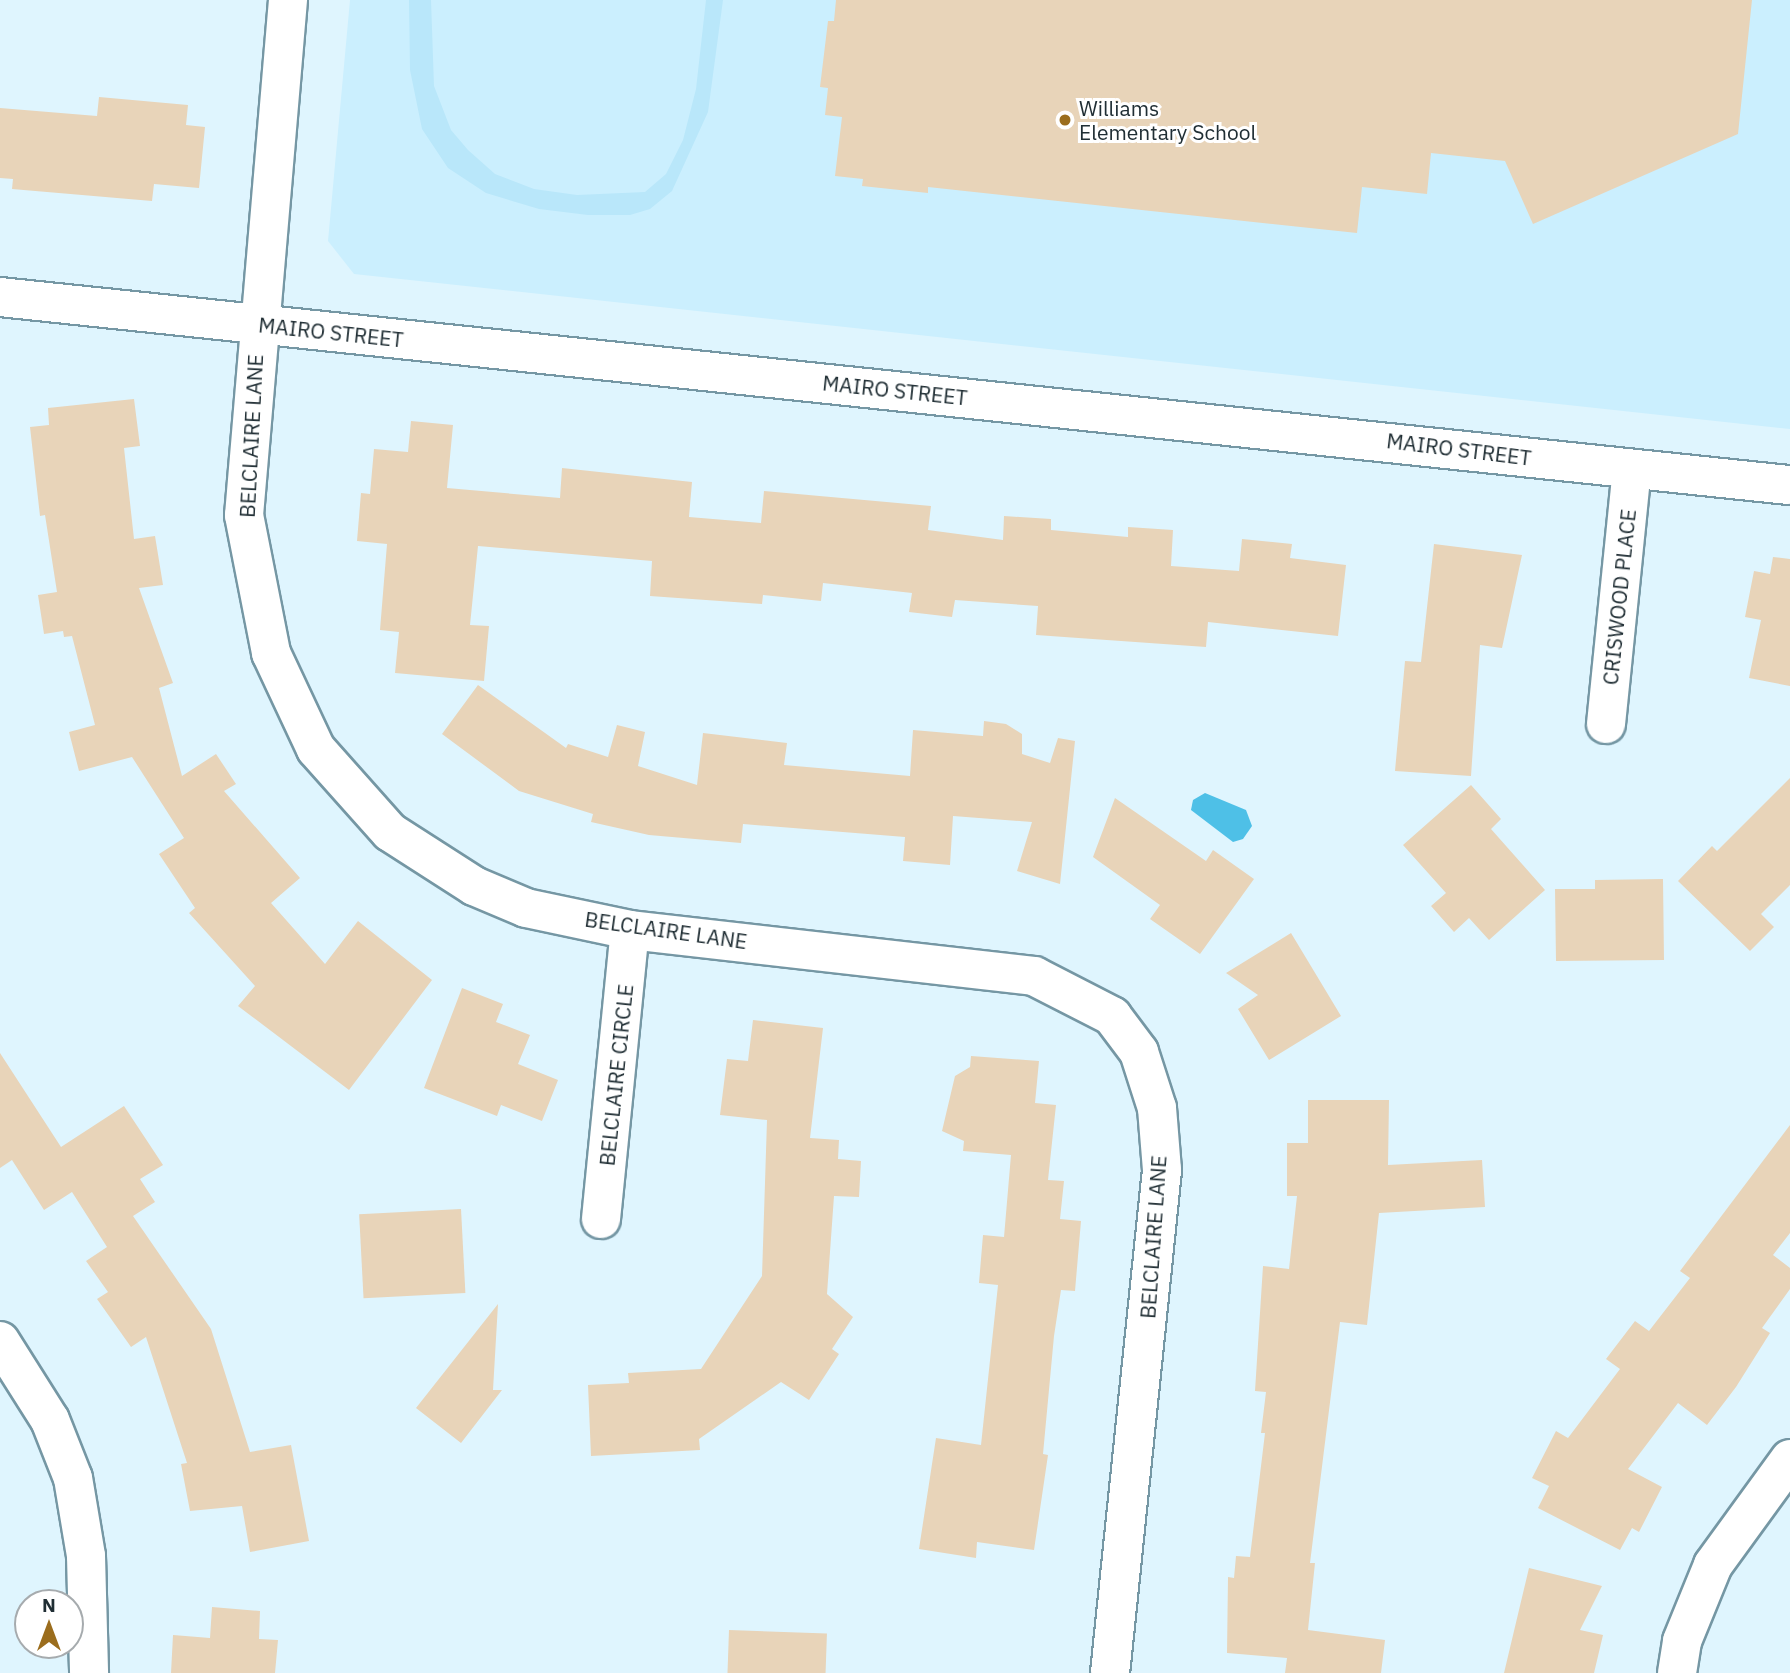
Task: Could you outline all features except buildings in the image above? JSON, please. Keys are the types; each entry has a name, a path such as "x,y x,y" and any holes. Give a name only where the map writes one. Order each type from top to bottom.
{"street":[{"name":"BELCLAIRE LANE","path":"288,0 257,325 244,515 251,575 271,653 316,749 390,832 474,886 526,908 630,930 1034,976 1112,1016 1139,1052 1157,1108 1162,1170 1110,1673"},
{"name":"MAIRO STREET","path":"0,297 1790,485"},
{"name":"CRISWOOD PLACE","path":"1606,723 1632,470"},
{"name":"BELCLAIRE CIRCLE","path":"601,1219 630,930"},
{"path":"0,1341 50,1420 73,1478 86,1556 89,1673"},
{"path":"1677,1673 1682,1641 1713,1564 1790,1459"}],"shaded area":[{"name":"Williams Elementary School","path":"350,0 1790,0 1790,429 354,274 328,241"},
{"path":"409,0 431,0 434,86 451,130 468,150 495,174 534,189 577,195 645,192 666,174 683,140 696,89 706,0 723,0 708,112 672,191 650,209 630,215 588,215 539,209 486,193 448,168 422,129 410,70"}],"water":[{"path":"1205,793 1246,810 1252,826 1243,839 1233,842 1191,810 1193,800"}],"place":[{"name":"Williams Elementary School","path":"1065,120"}]}
